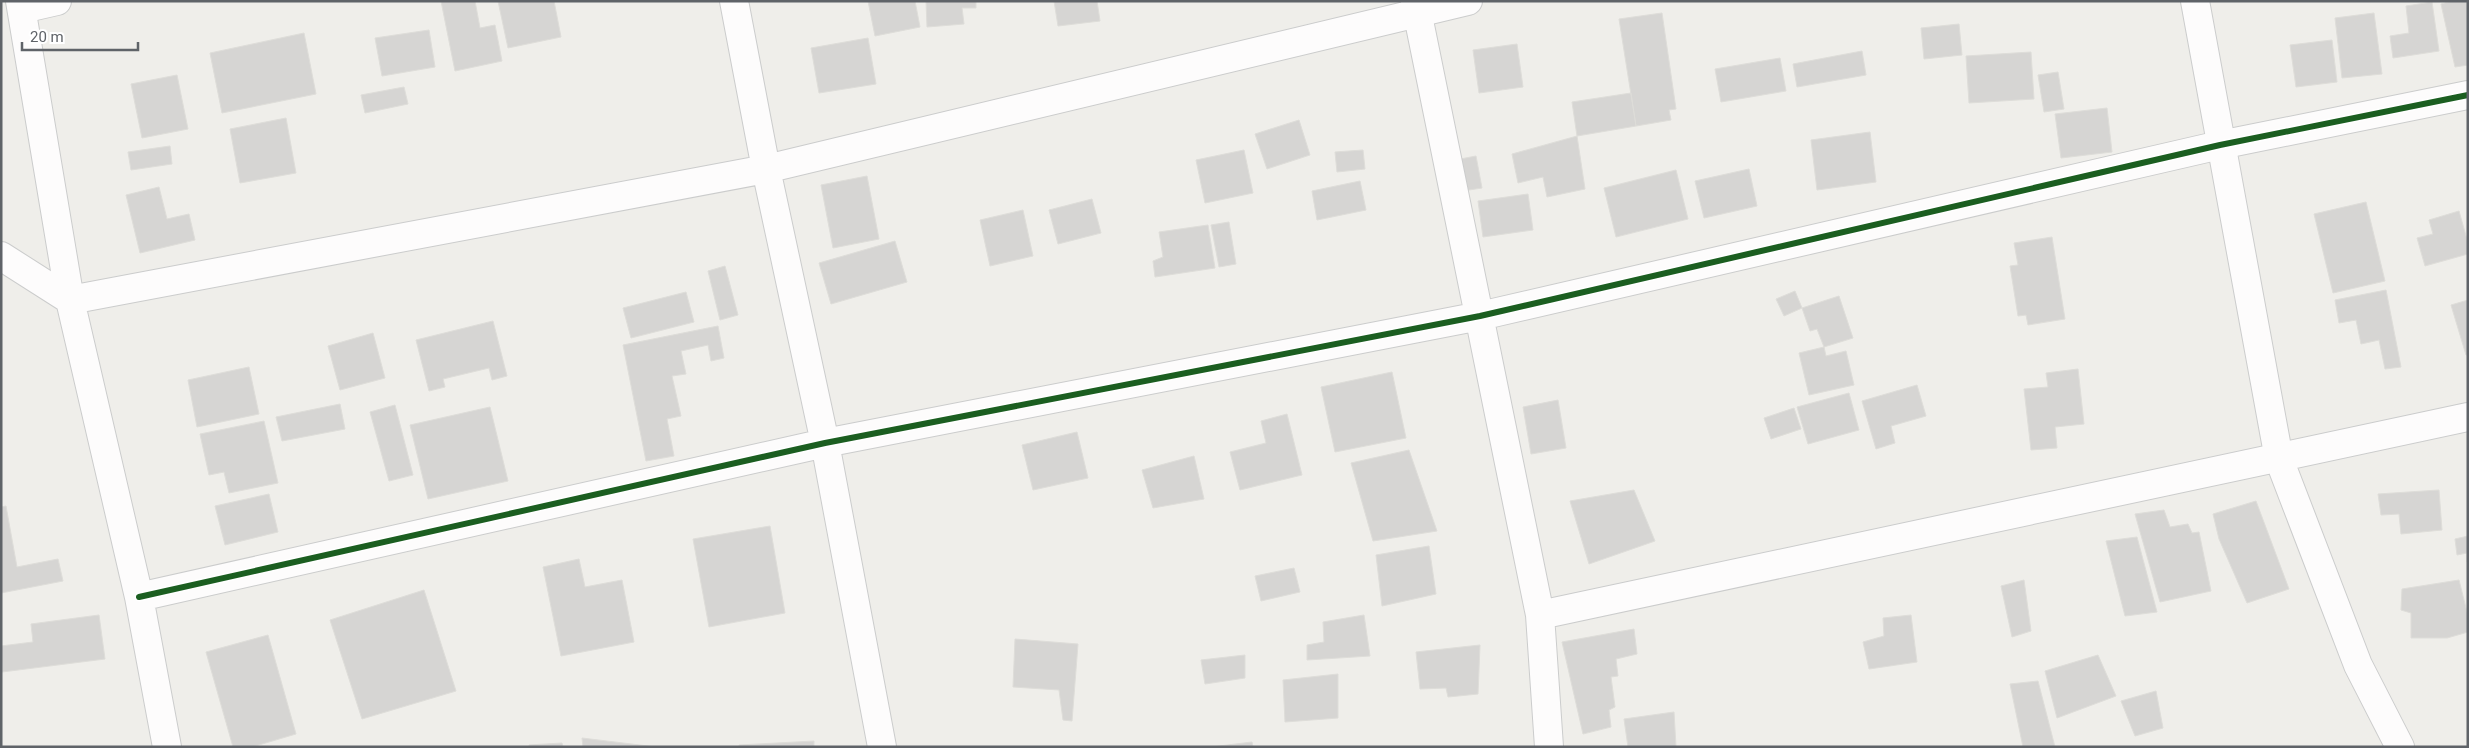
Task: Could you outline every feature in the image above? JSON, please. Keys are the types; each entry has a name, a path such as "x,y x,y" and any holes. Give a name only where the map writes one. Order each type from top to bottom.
{"street":[{"path":"57,1 21,5 70,300 139,596 167,747"},
{"path":"734,1 766,168 825,443 882,747"},
{"path":"1,256 70,300 766,168 1416,7 1468,1"},
{"path":"2195,1 2279,459 2358,665 2400,747"},
{"path":"1416,7 1540,615 1549,747"},
{"path":"139,596 825,443 1480,316 2220,145 2468,95"},
{"path":"1540,615 2279,459 2468,417"}],"building":[{"path":"441,1 475,1 480,28 495,25 502,61 455,71"},
{"path":"498,1 554,1 561,37 508,48"},
{"path":"868,1 915,1 920,27 875,36"},
{"path":"926,1 976,1 976,8 962,8 964,24 927,27"},
{"path":"1054,1 1097,1 1100,21 1058,26"},
{"path":"2452,1 2468,1 2468,65 2455,67 2441,4"},
{"path":"2432,2 2439,51 2393,58 2390,36 2409,33 2406,6"},
{"path":"1662,13 1676,109 1669,110 1671,120 1636,126 1619,19"},
{"path":"2374,13 2382,74 2342,78 2335,18"},
{"path":"1959,24 1962,55 1924,59 1921,28"},
{"path":"429,30 435,67 382,76 375,38"},
{"path":"304,33 316,94 222,113 210,53"},
{"path":"868,38 876,84 819,93 811,48"},
{"path":"2332,40 2337,82 2296,87 2290,45"},
{"path":"1517,44 1523,87 1479,93 1473,50"},
{"path":"1862,51 1866,75 1797,87 1793,64"},
{"path":"2031,52 2034,99 1969,103 1966,56"},
{"path":"1780,58 1786,91 1721,102 1715,69"},
{"path":"2058,72 2064,109 2044,112 2038,75"},
{"path":"177,75 188,129 142,138 131,84"},
{"path":"404,87 408,104 365,113 361,95"},
{"path":"1631,93 1636,126 1577,136 1572,102"},
{"path":"2107,108 2112,152 2061,158 2055,114"},
{"path":"286,118 296,173 240,183 230,129"},
{"path":"1299,120 1310,155 1267,169 1255,134"},
{"path":"1870,132 1876,182 1817,190 1811,140"},
{"path":"1577,136 1585,189 1547,197 1543,177 1518,183 1512,154"},
{"path":"170,146 172,164 131,170 128,152"},
{"path":"1244,150 1253,193 1205,203 1196,160"},
{"path":"1363,150 1365,169 1337,172 1335,152"},
{"path":"1476,156 1482,188 1456,192 1450,161"},
{"path":"1749,169 1757,206 1704,218 1695,181"},
{"path":"1676,170 1688,219 1616,237 1604,188"},
{"path":"867,176 879,239 833,248 821,185"},
{"path":"1360,181 1366,210 1317,220 1312,191"},
{"path":"159,187 167,219 189,214 195,240 140,253 126,195"},
{"path":"1528,194 1533,230 1483,237 1478,201"},
{"path":"1092,199 1101,233 1058,244 1049,210"},
{"path":"2366,202 2385,281 2333,293 2314,214"},
{"path":"1023,210 1033,256 990,266 980,220"},
{"path":"2459,211 2468,243 2468,254 2425,266 2417,238 2433,234 2429,220"},
{"path":"1229,222 1236,264 1219,267 1211,225"},
{"path":"1208,225 1215,268 1155,277 1153,261 1163,257 1159,232"},
{"path":"2052,237 2065,319 2028,325 2026,315 2018,316 2010,266 2018,265 2014,243"},
{"path":"895,241 907,282 831,304 819,263"},
{"path":"725,266 738,315 720,320 708,271"},
{"path":"2386,290 2401,367 2385,369 2379,340 2361,344 2356,320 2339,323 2335,300"},
{"path":"1795,291 1802,308 1784,316 1776,299"},
{"path":"686,292 694,322 631,338 623,308"},
{"path":"1839,296 1853,338 1824,347 1817,329 1810,331 1802,308"},
{"path":"2468,300 2468,355 2466,355 2451,305"},
{"path":"493,321 507,376 492,380 489,368 443,379 445,387 429,391 416,340"},
{"path":"718,326 724,358 711,361 708,345 681,351 686,374 672,376 681,416 667,419 674,456 646,461 623,345"},
{"path":"373,333 385,378 340,390 328,346"},
{"path":"1824,347 1826,356 1846,351 1854,385 1809,395 1799,353"},
{"path":"249,367 259,414 197,427 188,380"},
{"path":"2078,369 2084,424 2055,427 2057,448 2031,450 2024,389 2048,387 2046,373"},
{"path":"1392,372 1406,438 1335,452 1321,387"},
{"path":"1917,385 1926,416 1891,426 1895,443 1876,449 1862,401"},
{"path":"1849,393 1859,430 1808,444 1797,407"},
{"path":"1558,400 1566,448 1531,454 1523,407"},
{"path":"340,404 345,429 282,441 276,417"},
{"path":"395,405 413,475 389,481 370,412"},
{"path":"490,407 508,481 428,499 410,425"},
{"path":"1794,408 1801,429 1771,439 1764,418"},
{"path":"1287,414 1302,475 1240,490 1230,452 1266,443 1261,421"},
{"path":"264,421 278,483 229,493 224,472 209,475 200,434"},
{"path":"1077,432 1088,478 1033,490 1022,445"},
{"path":"1409,450 1437,531 1373,541 1351,463"},
{"path":"1194,456 1204,499 1153,508 1142,470"},
{"path":"1634,490 1655,541 1589,564 1570,501"},
{"path":"2439,490 2442,530 2401,534 2399,514 2381,515 2378,494"},
{"path":"269,494 278,532 225,545 215,506"},
{"path":"2256,501 2289,589 2247,603 2219,539 2213,514"},
{"path":"6,506 17,567 58,559 63,581 1,593 1,507"},
{"path":"2164,510 2170,527 2188,524 2192,533 2199,532 2211,591 2160,602 2135,514"},
{"path":"770,526 785,613 709,627 693,539"},
{"path":"2468,536 2467,562 2467,553 2457,555 2455,539"},
{"path":"2137,537 2157,612 2125,616 2106,541"},
{"path":"1429,546 1436,594 1382,606 1376,555"},
{"path":"579,559 585,587 622,580 634,642 561,656 543,567"},
{"path":"1294,568 1300,592 1261,601 1255,576"},
{"path":"2024,580 2031,631 2012,637 2001,586"},
{"path":"2459,580 2468,616 2468,632 2447,638 2411,638 2411,613 2401,610 2402,589"},
{"path":"424,590 456,691 362,719 330,620"},
{"path":"99,615 105,659 2,672 1,646 33,642 31,624"},
{"path":"1364,615 1370,656 1307,660 1307,645 1324,642 1323,622"},
{"path":"1911,615 1917,662 1869,669 1863,642 1884,636 1883,618"},
{"path":"1634,629 1637,654 1616,659 1618,676 1611,677 1615,707 1609,710 1611,727 1583,734 1562,642"},
{"path":"268,635 296,734 252,747 233,747 206,652"},
{"path":"1015,639 1078,644 1072,721 1063,720 1059,690 1013,687"},
{"path":"1480,645 1478,694 1448,697 1446,688 1420,689 1416,652"},
{"path":"1245,655 1245,678 1205,684 1201,660"},
{"path":"2098,655 2116,696 2057,718 2045,671"},
{"path":"1338,674 1338,718 1285,722 1283,680"},
{"path":"2038,681 2055,747 2023,747 2010,684"},
{"path":"2156,691 2163,728 2135,736 2121,701"},
{"path":"1674,712 1676,747 1628,747 1624,719"},
{"path":"582,738 656,747 583,747"},
{"path":"814,741 814,747 739,747 739,745"},
{"path":"1252,742 1253,747 1211,747"},
{"path":"562,743 563,747 529,747 529,745"}],"cycle path":[{"path":"139,597 825,443 1480,316 2220,145 2468,95"}]}
